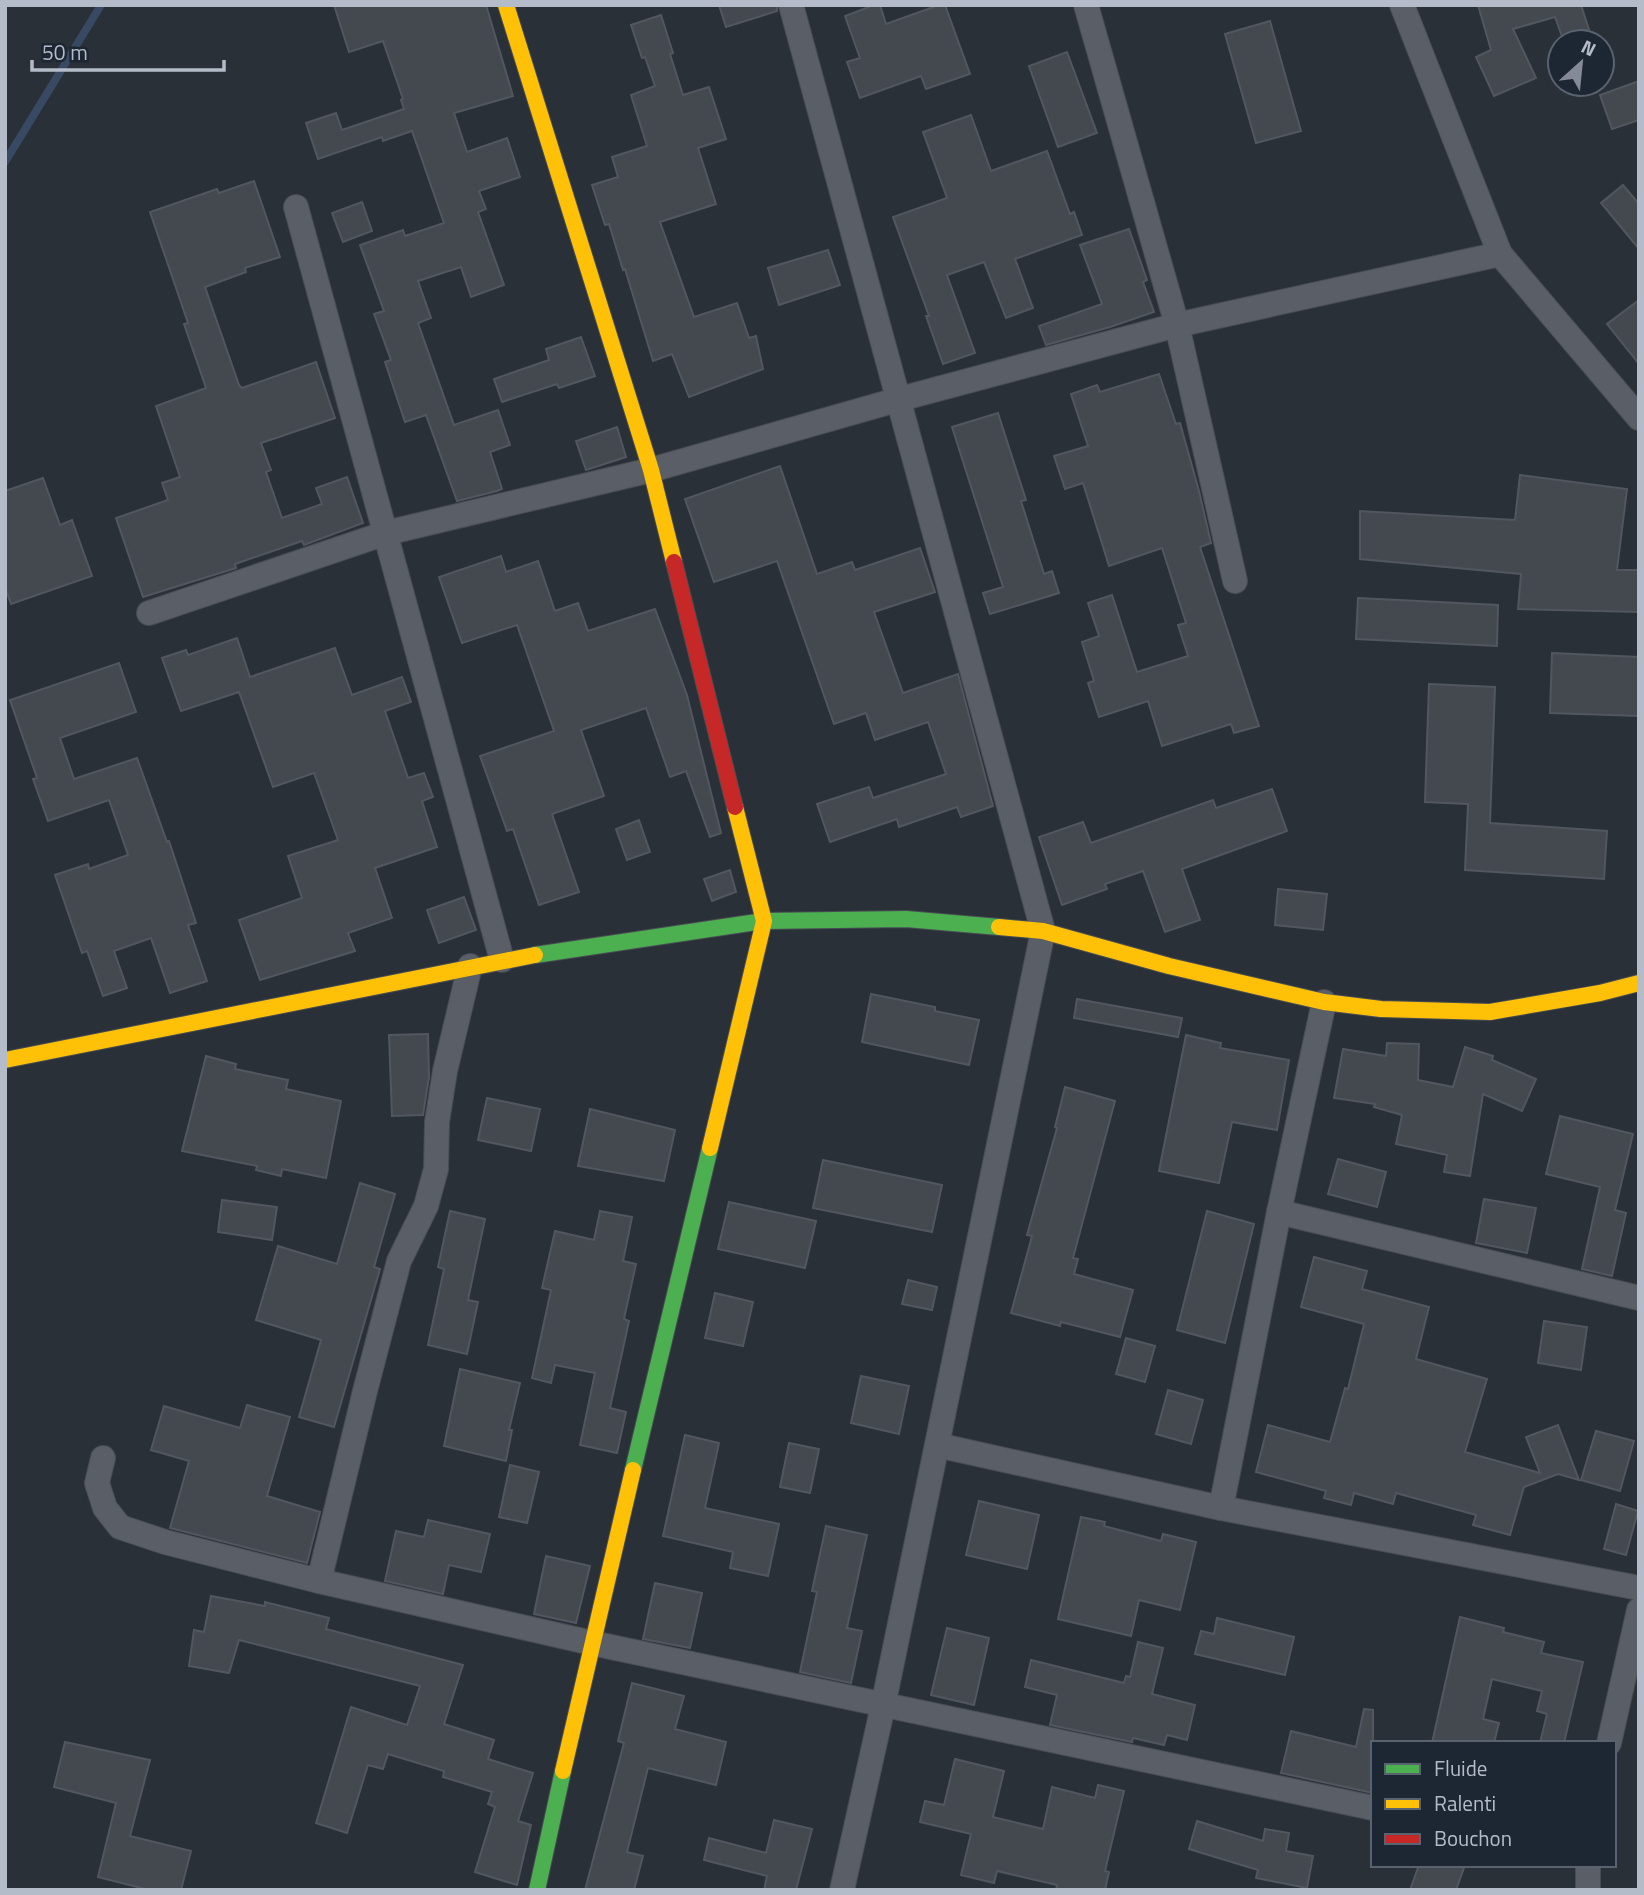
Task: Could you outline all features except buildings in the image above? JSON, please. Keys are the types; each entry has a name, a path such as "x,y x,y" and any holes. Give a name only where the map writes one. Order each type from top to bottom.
{"street":[{"path":"506,5 651,470 764,921 592,1643 537,1890"},
{"path":"791,5 1043,931 883,1706 842,1890"},
{"path":"1086,5 1177,325 1235,581"},
{"path":"1402,5 1500,254 1639,418"},
{"path":"296,207 502,960"},
{"path":"149,613 386,533 651,470 900,399 1177,325 1500,254"},
{"path":"5,1059 502,960 764,921 906,919 1043,931 1324,1002 1381,1009 1490,1012 1639,984"},
{"path":"319,1581 399,1261 426,1206 436,1169 437,1122 445,1071 470,966"},
{"path":"1221,1508 1279,1212 1324,1002"},
{"path":"1279,1212 1639,1298"},
{"path":"937,1446 1221,1508 1639,1588"},
{"path":"103,1458 97,1483 104,1508 120,1527 165,1542 319,1581 592,1643 1371,1808"},
{"path":"1609,1741 1639,1610"},
{"path":"1588,1867 1588,1890"}],"waterway":[{"path":"5,162 101,5"}],"traffic: fast":[{"path":"535,955 764,921 906,919 999,927"},
{"path":"633,1470 710,1148"},
{"path":"537,1890 563,1771"}],"traffic: slow":[{"path":"506,5 651,470 674,562"},
{"path":"710,1148 764,921 735,807"},
{"path":"999,927 1043,931 1169,966 1324,1002 1381,1009 1490,1012 1600,993 1639,983"},
{"path":"5,1060 535,955"},
{"path":"563,1771 633,1470"}],"traffic: jam":[{"path":"674,562 735,807"}]}
